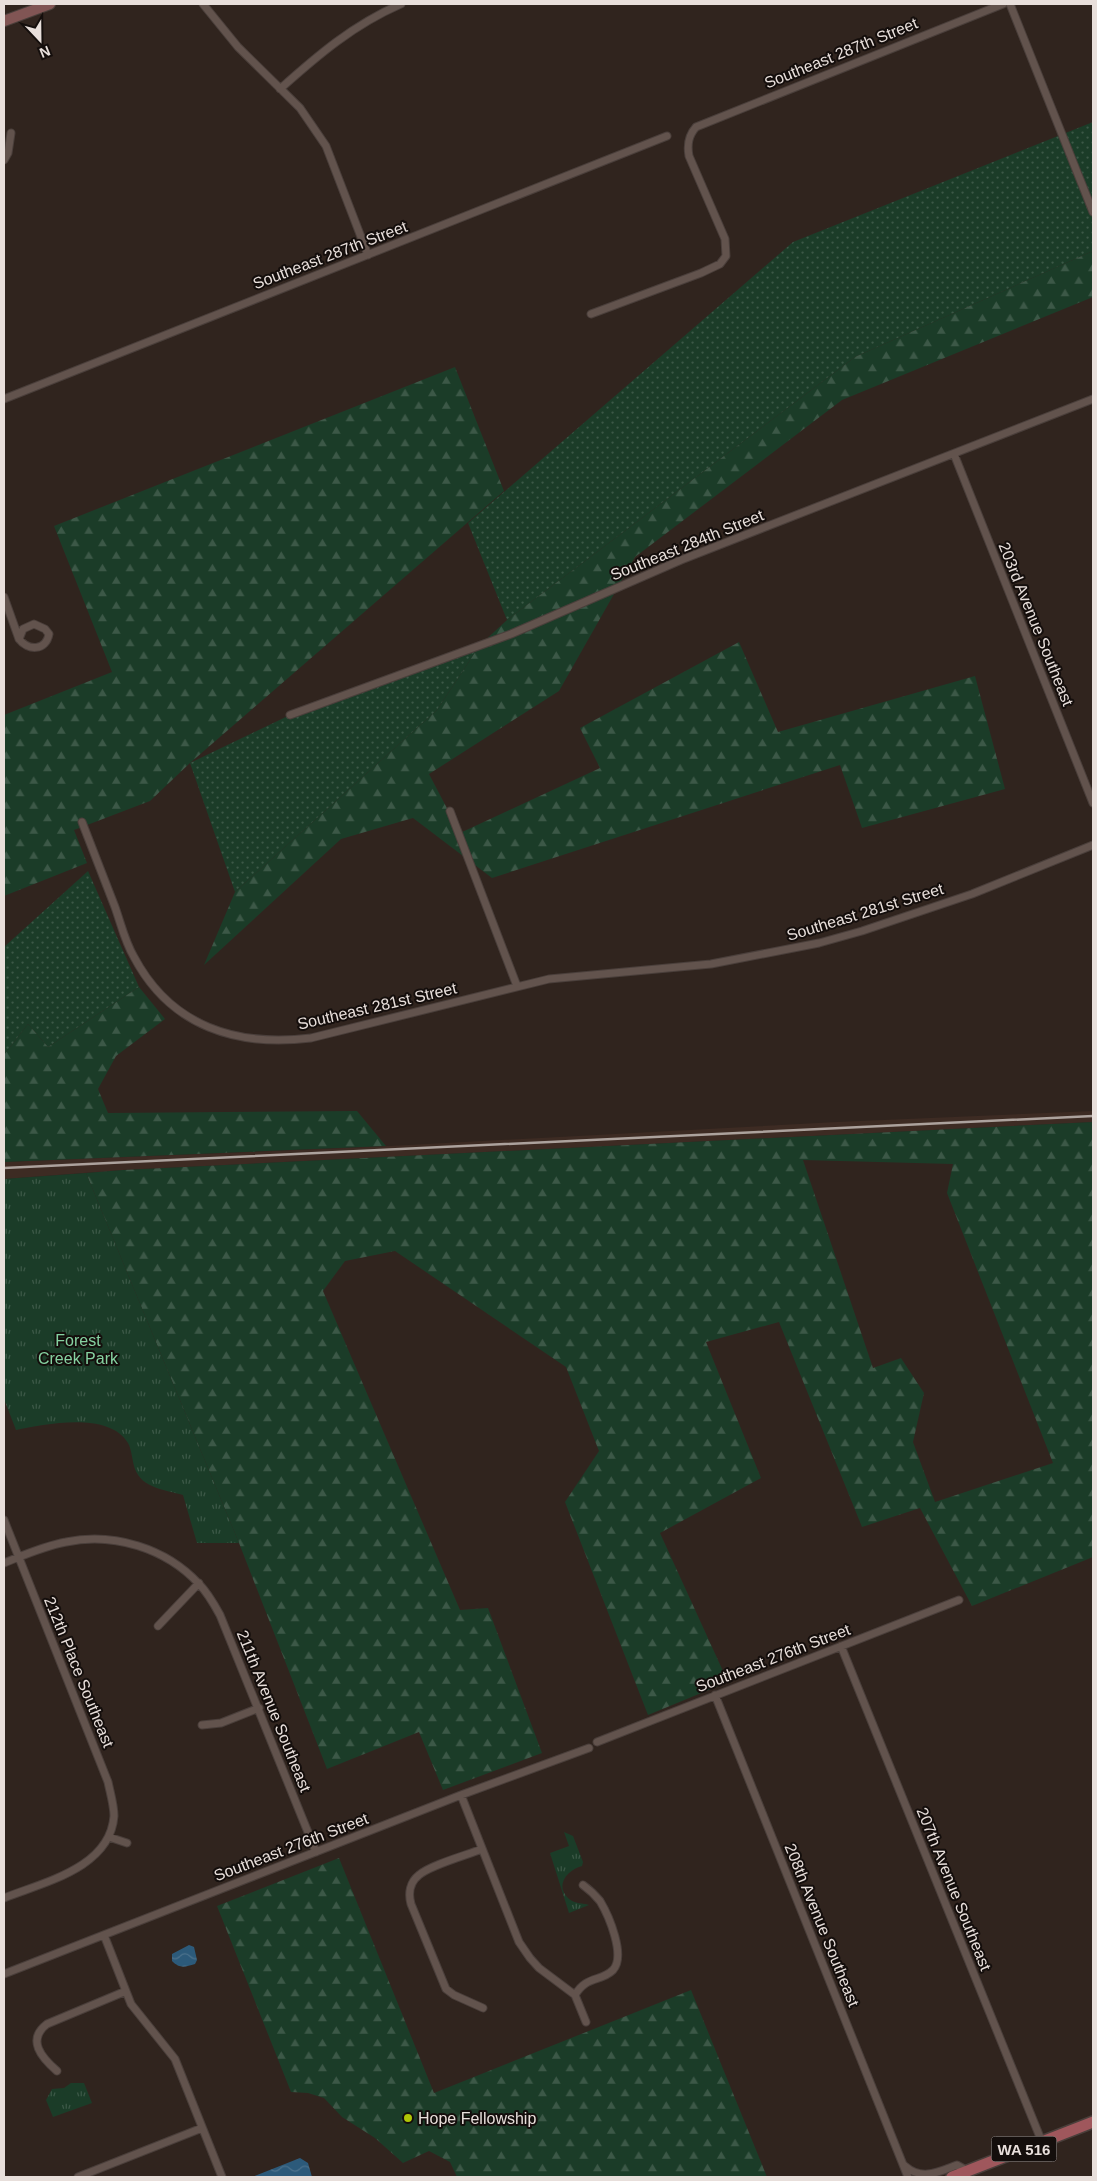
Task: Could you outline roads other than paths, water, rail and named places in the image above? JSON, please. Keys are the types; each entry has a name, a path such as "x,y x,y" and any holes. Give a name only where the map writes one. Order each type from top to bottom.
{"main road":[{"name":"WA 516","path":"952,2177 1093,2122"}],"street":[{"path":"4,21 50,4"},
{"path":"203,4 238,48 300,108 326,146 368,255"},
{"path":"280,89 344,35 401,4"},
{"name":"Southeast 287th Street","path":"591,314 701,273 720,264 726,256 725,239 689,156 687,147 692,132 703,123 1003,4"},
{"path":"1010,4 1093,212"},
{"path":"4,160 8,153 10,132"},
{"name":"Southeast 287th Street","path":"4,399 667,136"},
{"name":"Southeast 284th Street","path":"290,714 511,634 681,560 1093,399"},
{"name":"203rd Avenue Southeast","path":"954,454 1093,803"},
{"path":"4,597 19,639"},
{"path":"450,811 517,986"},
{"name":"Southeast 281st Street","path":"82,822 133,956 158,991 189,1018 224,1033 242,1038 271,1041 311,1038 517,986 567,976 669,969 718,963 819,943 862,931 972,894 1093,845"},
{"name":"212th Place Southeast","path":"4,1520 108,1782 114,1815 109,1837"},
{"name":"211th Avenue Southeast","path":"4,1562 67,1541 102,1539 121,1541 141,1546 167,1559 199,1583 209,1595 220,1616 316,1852"},
{"path":"158,1626 199,1583"},
{"name":"Southeast 276th Street","path":"597,1742 959,1600"},
{"name":"207th Avenue Southeast","path":"841,1646 1042,2142"},
{"name":"208th Avenue Southeast","path":"715,1695 908,2177"},
{"path":"202,1725 221,1723 259,1708"},
{"name":"Southeast 276th Street","path":"4,1974 461,1795 589,1748"},
{"path":"461,1795 519,1942 530,1958 575,1995 586,2022"},
{"path":"4,1898 79,1868 109,1837 127,1844"},
{"path":"482,1849 422,1872 412,1884 409,1893 442,1984 454,1995 483,2008"},
{"path":"575,1995 587,1981 608,1973 618,1962 615,1938 601,1904 593,1893 583,1885"},
{"path":"104,1935 126,1991 137,2013 175,2059 222,2177"},
{"path":"57,2072 44,2060 38,2047 37,2037 41,2029 48,2024 126,1991"},
{"path":"78,2177 202,2128"},
{"path":"903,2164 910,2171 926,2176 957,2165 968,2171"}],"water":[{"path":"189,1945 194,1947 197,1960 195,1964 183,1967 172,1961 172,1954"},
{"path":"300,2158 308,2163 312,2177 252,2177"}],"railway":[{"path":"4,1168 1093,1116"}],"place":[{"name":"Hope Fellowship","path":"408,2118"}],"park label":[{"name":"Forest Creek Park","path":"78,1349"}]}
